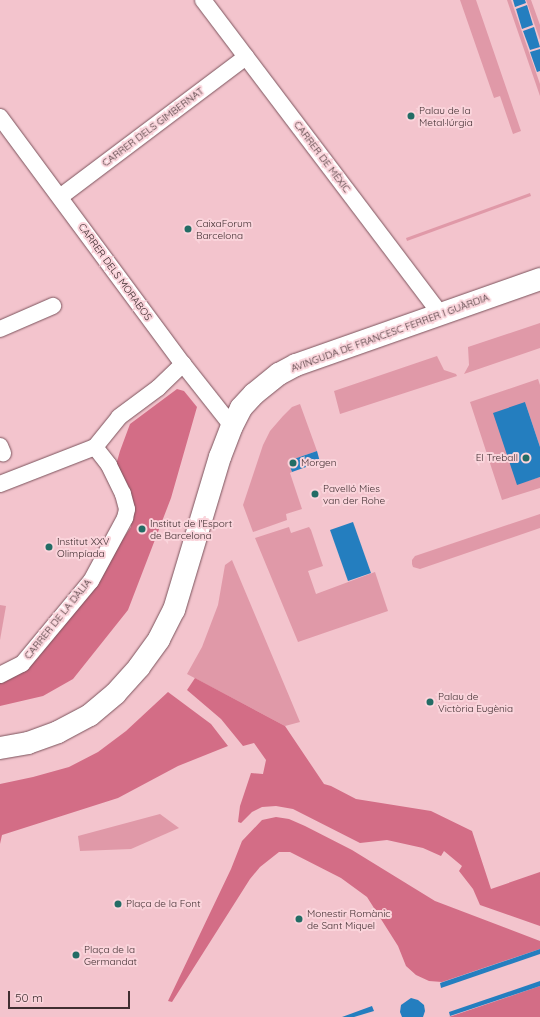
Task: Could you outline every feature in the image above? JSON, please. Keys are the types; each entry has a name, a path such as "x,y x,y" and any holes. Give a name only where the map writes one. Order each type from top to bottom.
{"street":[{"name":"CARRER DE MÈXIC","path":"203,0 441,315"},
{"name":"CARRER DELS GIMBERNAT","path":"60,197 246,57"},
{"name":"CARRER DELS MORABOS","path":"0,118 183,364 232,426"},
{"name":"AVINGUDA DE FRANCESC FERRER I GUÀRDIA","path":"0,748 28,743 58,732 90,715 114,694 139,668 159,639 174,610 213,479 232,426 241,408 254,394 279,374 290,368 540,279"},
{"path":"0,329 53,306"},
{"path":"0,484 95,447 119,417 158,388 183,364"},
{"name":"CARRER DE LA DÀLIA","path":"0,675 22,664 91,581 125,518 128,509 123,494 109,465 95,447"}],"shaded area":[{"path":"460,0 476,0 521,131 513,134 500,96 494,98"},
{"path":"507,0 511,0 540,84 540,96"},
{"path":"526,0 531,0 540,25 540,40"},
{"path":"530,193 531,196 407,241 406,238"},
{"path":"540,323 540,348 464,374 469,365 468,347"},
{"path":"437,356 444,370 456,374 457,376 340,414 334,391"},
{"path":"538,379 540,385 540,447 525,402 517,484 540,477 540,488 502,500 470,402"},
{"path":"177,389 184,391 197,407 171,498 128,610 73,679 43,696 0,706 0,682 118,546 131,527 132,508 116,465 120,451 130,424"},
{"path":"300,404 317,451 288,461 292,472 290,473 302,509 286,514 287,520 253,532 243,505 263,445 270,431 283,416 292,407"},
{"path":"540,514 540,528 420,569 413,567 412,560 415,556"},
{"path":"289,527 291,533 309,527 311,530 323,566 308,571 316,594 375,572 388,611 298,642 255,538"},
{"path":"232,560 300,722 285,726 187,674 202,647 218,605 225,565"},
{"path":"0,605 6,606 0,640"},
{"path":"195,678 285,726 324,784 356,799 431,811 472,831 491,889 540,872 540,926 480,905 473,889 459,871 462,866 444,851 441,856 423,848 387,840 360,843 293,809 276,806 262,807 252,812 241,823 238,822 240,806 251,773 263,774 266,760 254,743 243,746 221,719 187,690"},
{"path":"168,692 211,724 228,746 178,766 118,798 2,835 0,844 0,784 69,767 98,752 126,731"},
{"path":"160,814 179,828 131,849 80,851 78,836"},
{"path":"276,817 289,819 352,850 435,901 540,941 540,949 442,982 429,981 416,975 406,966 398,946 367,897 341,878 290,852 279,852 260,867 250,879 172,1002 168,1001 231,869 242,841 262,820"},
{"path":"540,986 540,1017 449,1017"}],"water":[{"path":"513,0 525,0 526,3 515,7"},
{"path":"527,5 533,25 522,29 516,9"},
{"path":"534,27 540,47 530,50 523,31"},
{"path":"540,49 540,71 537,72 530,52"},
{"path":"525,402 540,447 540,477 517,485 493,413"},
{"path":"317,451 320,462 292,472 288,461"},
{"path":"353,522 371,573 348,581 330,530"},
{"path":"540,949 540,954 441,988 440,983"},
{"path":"540,981 540,986 450,1016 449,1012"},
{"path":"411,998 418,1000 424,1005 425,1011 423,1017 402,1017 400,1012 401,1005"},
{"path":"372,1006 374,1011 354,1017 342,1017"}],"place":[{"name":"Palau de la Metal·lúrgia","path":"411,116"},
{"name":"CaixaForum Barcelona","path":"188,229"},
{"name":"El Treball","path":"526,458"},
{"name":"Morgen","path":"293,463"},
{"name":"Pavelló Mies van der Rohe","path":"315,494"},
{"name":"Institut de l'Esport de Barcelona","path":"142,529"},
{"name":"Institut XXV Olimpíada","path":"49,547"},
{"name":"Palau de Victòria Eugènia","path":"430,702"},
{"name":"Plaça de la Font","path":"118,904"},
{"name":"Monestir Romànic de Sant Miquel","path":"299,919"},
{"name":"Plaça de la Germandat","path":"76,955"}]}
